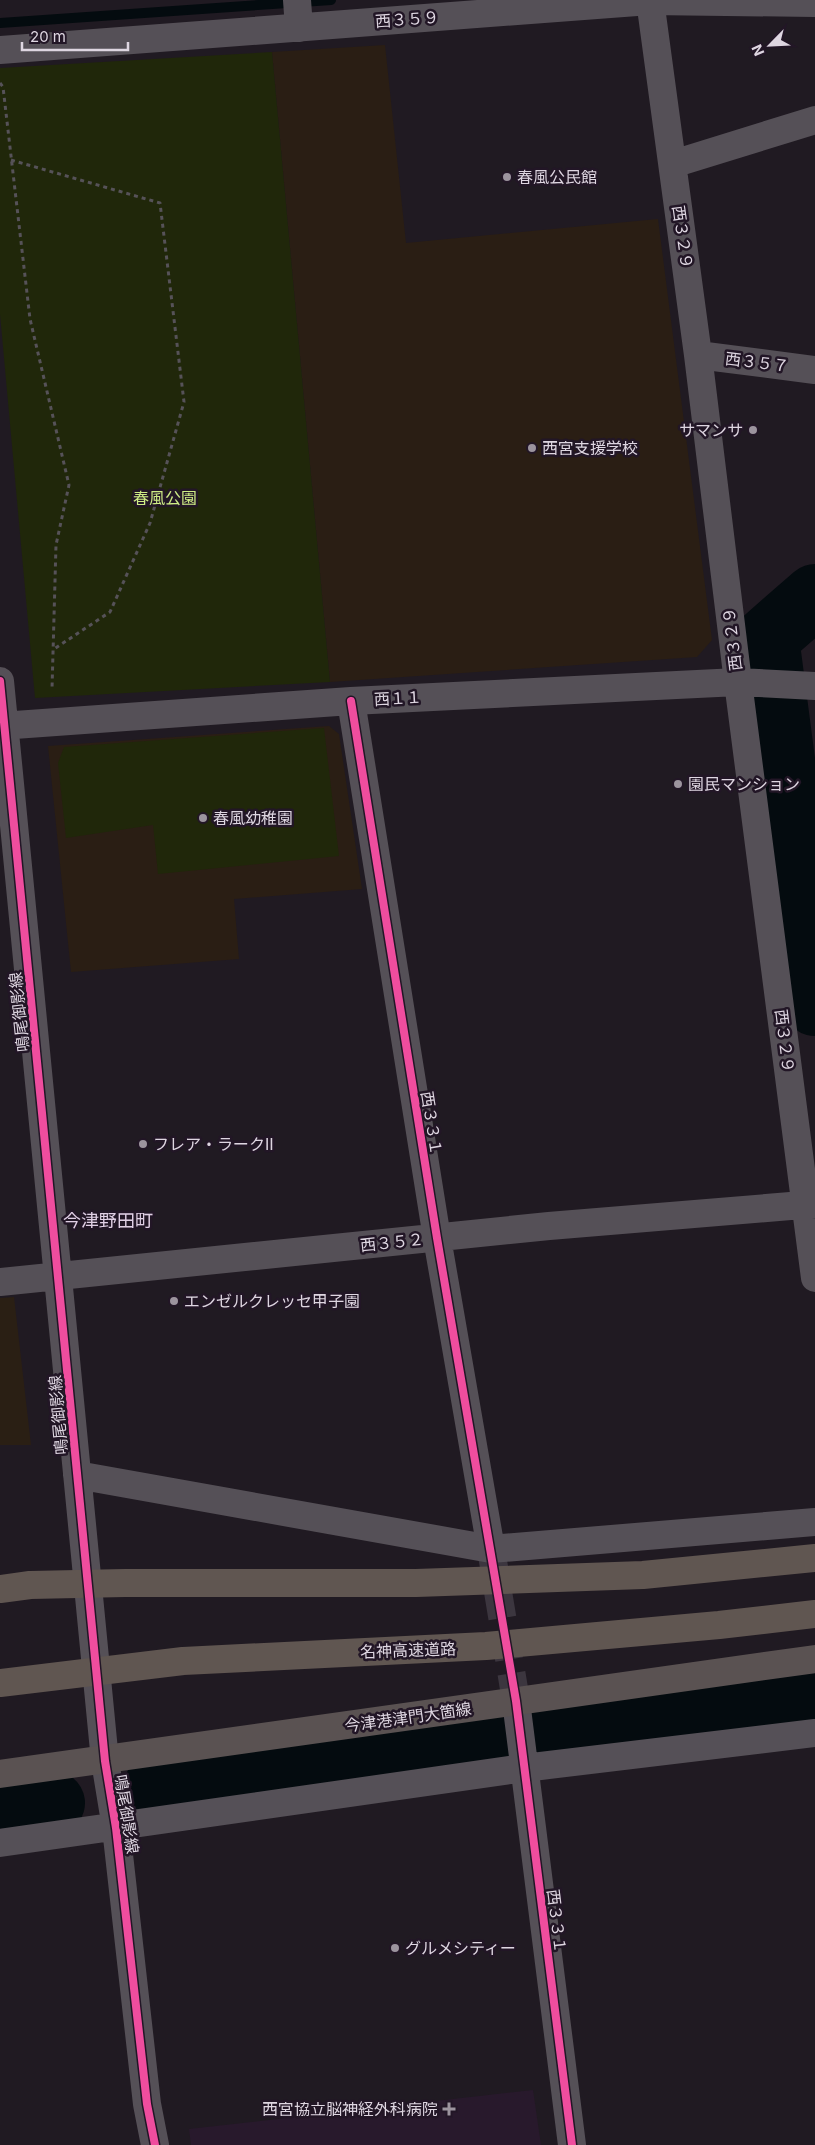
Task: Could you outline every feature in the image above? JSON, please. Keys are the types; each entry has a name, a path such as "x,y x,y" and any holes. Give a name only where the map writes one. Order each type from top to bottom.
{"highway":[{"path":"0,1589 30,1586 125,1583 416,1583 624,1576 815,1558"},
{"name":"名神高速道路","path":"0,1683 183,1661 486,1646 719,1625 815,1614"}],"main road":[{"name":"今津港津門大箇線","path":"0,1774 517,1713 815,1659"}],"street":[{"path":"297,0 299,28"},
{"name":"西３５９","path":"0,50 650,0 815,3"},
{"name":"西３２９","path":"650,0 698,355 739,682 810,1205 815,1278"},
{"path":"672,164 815,120"},
{"name":"西３５７","path":"698,355 815,370"},
{"name":"鳴尾御影線","path":"0,681 2,726 58,1276 104,1761 116,1828 148,2104 155,2145"},
{"name":"西１１","path":"2,726 351,701 739,682 802,685"},
{"name":"西３３１","path":"351,701 437,1238 491,1549"},
{"name":"西３５２","path":"0,1282 437,1238 810,1205"},
{"path":"77,1475 491,1549 815,1522"},
{"name":"西３３１","path":"517,1713 572,2145"},
{"path":"0,1843 116,1828 523,1761 815,1734"}],"path":[{"path":"0,83 30,320 69,485 56,545 51,723"},
{"path":"11,160 160,203 184,402 150,523 110,612 54,650"}],"shaded area":[{"path":"385,45 406,243 658,219 712,640 697,657 330,682 272,52"},
{"name":"春風幼稚園","path":"329,726 339,734 362,889 234,899 239,959 71,972 48,746"},
{"path":"14,1297 31,1445 0,1445 0,1298"},
{"name":"西宮協立脳神経外科病院","path":"533,2090 541,2145 191,2145 189,2129"}],"green space":[{"name":"春風公園","path":"272,52 330,682 35,698 0,314 0,68"},
{"path":"324,728 339,856 158,874 153,825 66,838 58,763 64,747"}],"waterway":[{"path":"0,23 331,0"},
{"path":"815,596 767,638 815,1004"},
{"path":"154,1789 815,1700"},
{"path":"0,1810 53,1803"}],"tunnel":[{"path":"491,1549 516,1701"}],"cycle path":[{"path":"0,681 105,1761 116,1828 147,2104 155,2145"},
{"path":"351,701 437,1238 516,1701 572,2145"}],"place":[{"name":"春風公民館","path":"507,177"},
{"name":"サマンサ","path":"753,430"},
{"name":"西宮支援学校","path":"532,448"},
{"name":"園民マンション","path":"678,784"},
{"name":"春風幼稚園","path":"203,818"},
{"name":"フレア・ラークⅡ","path":"143,1144"},
{"name":"エンゼルクレッセ甲子園","path":"174,1301"},
{"name":"グルメシティー","path":"395,1948"},
{"name":"西宮協立脳神経外科病院","path":"449,2109"}],"district":[{"name":"今津野田町","path":"108,1220"}]}
